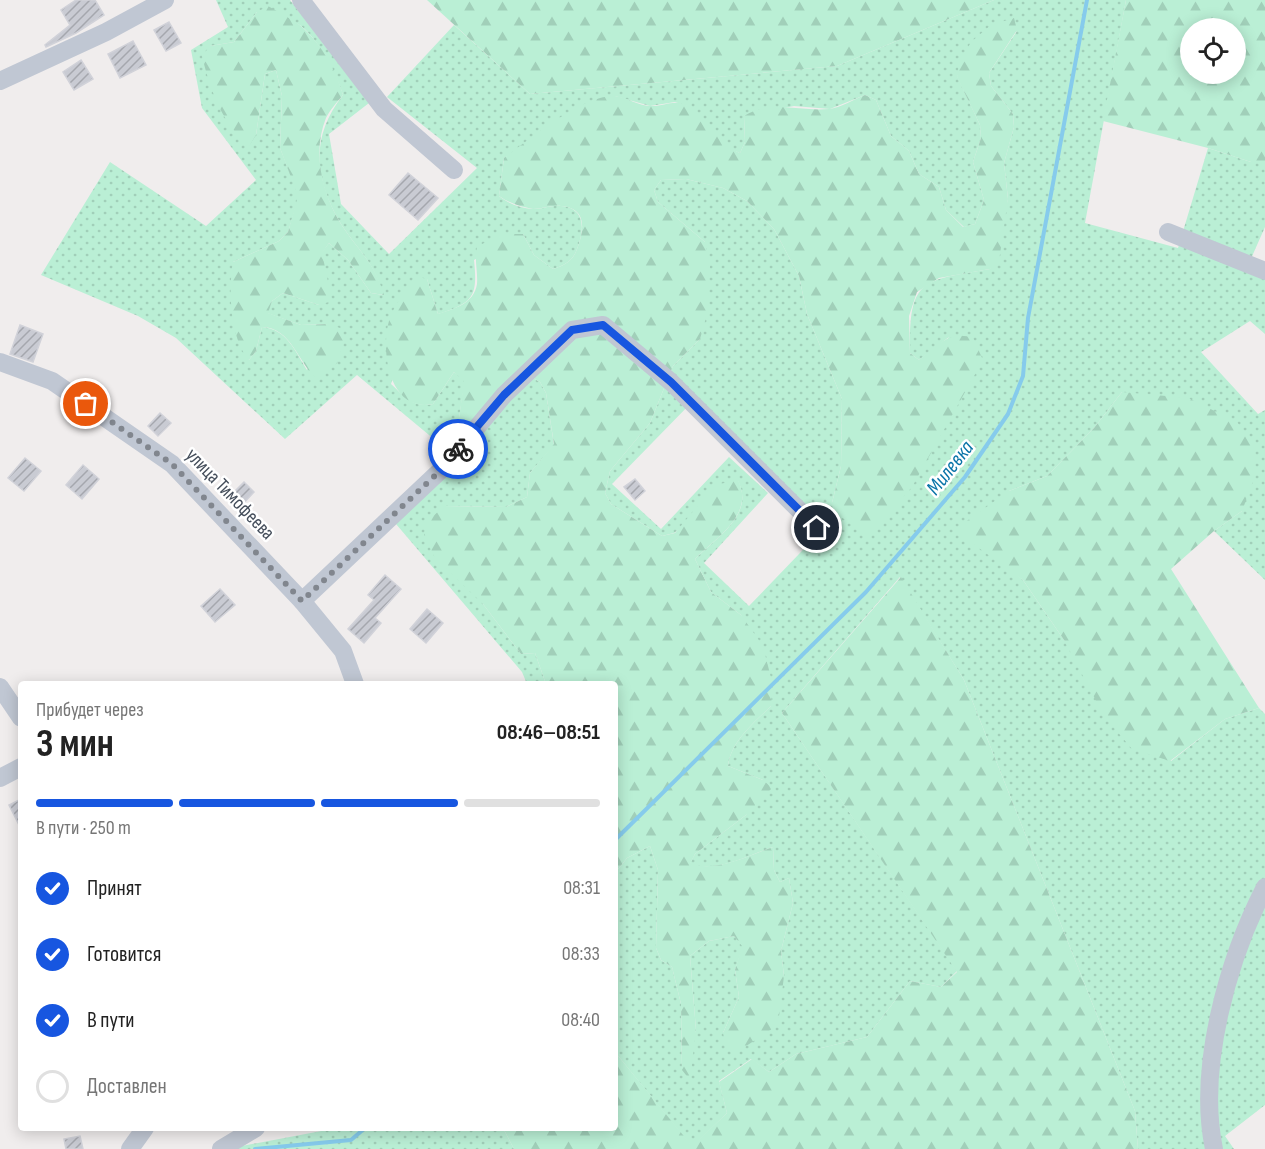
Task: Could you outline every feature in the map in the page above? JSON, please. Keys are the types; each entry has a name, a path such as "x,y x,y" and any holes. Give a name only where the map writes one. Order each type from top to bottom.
{"street":[{"path":"0,81 106,32 165,0"},
{"path":"301,0 384,109 454,170"},
{"path":"1168,232 1265,271"},
{"path":"302,601 443,468 504,395 572,330 603,325 671,382 817,528"},
{"name":"улица Тимофеева","path":"0,362 52,381 172,464 302,601 343,651 354,681"},
{"path":"0,687 18,714"},
{"path":"0,778 18,769"},
{"path":"1214,1149 1210,1078 1222,999 1245,926 1265,887"},
{"path":"130,1149 143,1131"},
{"path":"221,1149 251,1131"}],"green space":[{"path":"216,0 290,0 369,103 329,134 341,204 389,254 477,168 387,97 454,25 530,94 837,66 994,0 1126,0 1085,223 1178,248 1208,148 1251,162 1265,162 1265,227 1246,270 1265,278 1265,334 1250,321 1201,352 1258,414 1265,410 1265,580 1214,531 1242,511 1122,392 1094,428 1047,476 1009,491 1002,562 1023,580 1064,640 1171,761 1225,719 1259,708 1265,714 1265,1105 1225,1136 1234,1149 1138,1149 1135,1111 964,680 900,577 782,713 957,971 941,987 910,981 867,1037 796,1054 769,1072 751,1059 719,1081 727,1113 692,1147 618,1056 618,869 627,858 650,846 658,870 656,948 661,960 672,967 681,1004 682,1070 696,1030 690,956 709,941 734,936 743,946 735,970 739,997 723,1033 784,976 781,951 793,903 789,878 780,882 774,870 773,847 721,865 700,867 689,865 695,854 746,815 763,780 728,766 738,741 771,706 741,615 711,592 695,559 723,533 738,514 742,504 742,493 738,481 674,533 662,536 611,504 605,493 610,471 650,423 673,366 700,339 705,242 658,202 654,190 661,180 686,179 723,188 747,201 774,229 799,276 807,314 842,399 841,466 832,503 949,337 919,360 910,353 912,310 917,297 924,287 934,281 990,269 1008,199 1004,163 1014,127 1013,114 991,86 989,73 1017,31 957,76 980,125 981,138 973,162 984,200 975,224 964,227 946,210 939,187 919,174 909,151 891,136 876,100 865,95 830,109 794,106 744,116 745,142 740,153 730,149 687,106 675,102 650,106 615,96 504,158 499,196 524,208 561,206 575,211 579,216 581,235 573,257 553,269 534,255 523,234 474,260 475,282 471,297 459,306 438,314 427,279 391,384 415,403 433,404 454,372 465,380 459,418 519,370 540,382 546,393 554,445 530,473 527,497 506,507 444,506 483,604 521,654 535,653 545,681 526,681 522,672 396,524 459,460 357,375 285,439 176,338 138,316 41,275 110,162 206,226 256,180 202,108 191,50 228,27","holes":["257,12 289,20 305,29 319,46 343,95 325,127 319,158 321,174 332,207 341,224 371,265 383,295 371,293 348,260 329,243 322,252 319,305 283,293 272,301 267,313 301,325 328,324 307,370 284,336 262,327 256,351 249,360 233,262 279,241 288,232 299,196 280,148 282,96 276,70 265,74 256,135 210,46 234,42","693,401 824,528 749,606 704,563 768,493 729,457 661,529 612,484"]},
{"path":"427,0 994,0 837,66 530,94"},
{"path":"1126,0 1265,0 1265,162 1251,162 1208,148 1103,121"},
{"path":"268,6 305,29 326,56 336,76 343,95 326,118 322,131 320,158 324,186 334,212 371,265 384,295 371,293 348,260 329,243 322,253 332,301 319,305 283,293 272,301 268,313 301,325 328,324 340,328 345,339 337,363 317,379 287,339 272,329 262,327 256,351 249,360 238,340 232,313 233,262 279,241 288,232 298,196 280,148 282,96 276,70 265,74 256,135 249,146 224,117 209,81 202,56 210,46 234,42 257,12"},
{"path":"1014,18 1017,30 989,73 991,86 1013,114 1014,127 1004,163 1008,199 999,261 990,269 939,278 917,292 909,316 910,353 919,360 944,341 957,336 965,336 973,338 983,360 912,487 870,536 838,515 832,503 841,466 842,399 807,314 799,276 774,229 747,201 723,188 686,179 661,180 654,190 658,202 705,242 710,266 707,314 700,339 673,366 650,423 610,471 605,493 611,504 662,536 675,533 715,485 738,480 742,492 742,504 738,514 723,533 695,559 711,592 741,615 763,646 772,682 771,706 738,741 728,766 763,780 772,788 746,815 695,854 690,864 722,865 773,847 774,870 780,882 789,878 793,903 781,951 784,976 778,1025 737,1052 726,1046 723,1033 739,997 735,970 742,946 734,936 709,941 690,956 696,1030 690,1080 682,1070 681,1004 672,967 661,960 656,948 658,870 650,846 627,858 618,869 618,681 545,681 535,653 521,654 483,604 435,558 424,535 426,523 444,506 506,507 527,497 530,473 554,444 546,393 540,382 519,370 469,426 459,418 464,381 454,372 433,404 418,404 407,399 398,390 388,363 386,348 389,321 415,276 427,279 438,314 456,308 467,301 475,291 477,284 477,247 500,234 523,234 534,255 553,269 571,260 581,235 580,216 570,208 558,206 533,209 507,201 499,196 504,158 557,119 602,97 615,96 646,106 672,103 686,105 700,115 725,143 740,153 745,142 744,116 765,108 776,107 829,109 865,95 876,100 891,136 909,151 919,174 939,187 946,210 963,227 975,224 984,200 973,162 981,138 980,125 957,77 959,64 971,42 991,25"},
{"path":"1122,392 1188,398 1237,422 1255,445 1255,476 1242,511 1214,531 1171,569 1259,708 1225,719 1170,761 1132,749 1104,716 1064,640 1023,580 954,530 1009,491 1047,476 1094,428"},
{"path":"901,577 964,680 1135,1111 1138,1149 514,1149 505,1131 618,1131 618,1056 692,1146 727,1113 719,1082 752,1059 769,1072 796,1054 867,1037 910,981 941,987 957,972 782,713"},
{"path":"321,1131 505,1131 514,1149 226,1149"}],"building":[{"path":"76,0 95,0 104,15 76,33 46,47 45,45 70,25 61,10"},
{"path":"169,22 181,43 166,51 154,30"},
{"path":"133,41 146,65 120,78 108,54"},
{"path":"81,60 93,79 74,90 63,72"},
{"path":"408,173 438,198 418,220 389,195"},
{"path":"20,325 43,334 33,362 10,354"},
{"path":"160,413 171,423 158,436 148,426"},
{"path":"25,458 41,471 24,491 8,478"},
{"path":"83,465 99,479 82,499 66,485"},
{"path":"635,479 645,491 635,500 624,487"},
{"path":"244,482 254,492 242,505 232,494"},
{"path":"385,575 401,589 375,618 381,623 364,643 348,629 374,600 368,595"},
{"path":"220,589 235,605 215,622 201,606"},
{"path":"427,609 443,623 426,643 410,629"},
{"path":"18,800 18,823 9,805"},
{"path":"80,1136 83,1149 66,1149 64,1139"}],"waterway":[{"name":"Милевка","path":"618,837 866,592 965,477 1008,414 1023,376 1028,318 1087,0"},
{"name":"Милевка","path":"255,1149 351,1140 362,1131"}],"way so far":[{"path":"86,404 172,464 302,601 443,468 458,449"}],"route":[{"path":"458,449 504,395 572,330 603,325 671,382 817,528"}]}
